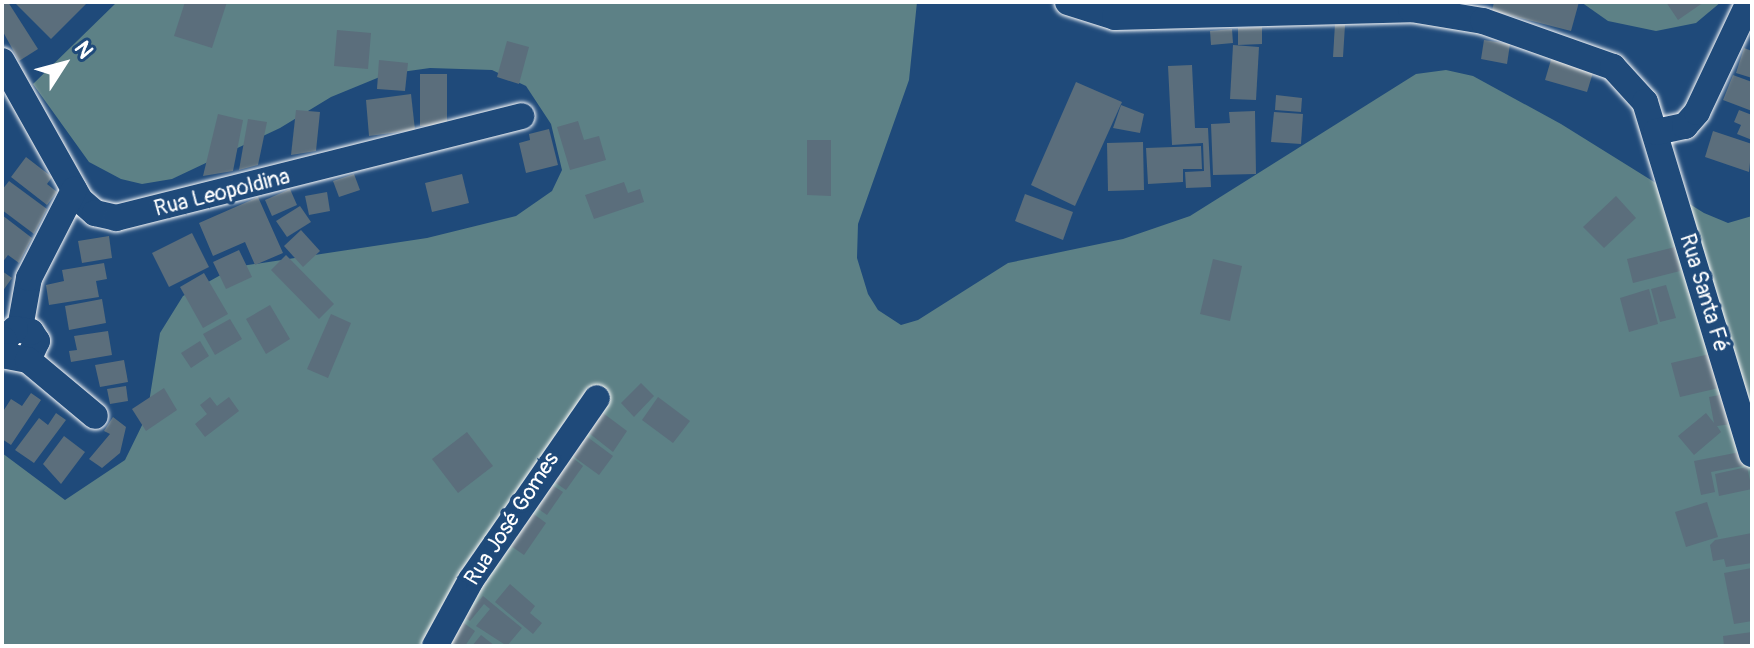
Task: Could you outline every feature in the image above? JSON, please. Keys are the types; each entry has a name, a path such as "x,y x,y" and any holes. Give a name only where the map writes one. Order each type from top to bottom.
{"street":[{"name":"Rua Santa Fé","path":"1068,2 1115,17 1411,9 1483,21 1613,67 1633,84 1656,132 1752,454"},
{"path":"1656,132 1685,126 1697,112 1749,2"},
{"name":"Rua Leopoldina","path":"2,61 74,190 95,213 128,217 521,116"},
{"path":"74,190 29,278 20,328 37,341 28,360 95,416"},
{"name":"Rua José Gomes","path":"435,646 471,580 597,398"}],"green space":[{"path":"117,2 917,2 909,80 858,224 857,258 868,294 878,310 901,325 918,320 1008,263 1123,239 1190,216 1416,74 1446,70 1473,76 1561,124 1704,213 1728,223 1752,216 1752,646 2,646 2,453 65,500 125,460 147,415 160,333 183,296 235,267 427,238 516,216 552,191 562,170 551,124 526,86 492,70 430,68 387,74 331,97 280,128 172,179 142,184 121,179 89,162 33,84"},
{"path":"1581,2 1721,2 1696,23 1656,31 1608,21"}],"building":[{"path":"2,2 8,2 38,49 19,61 2,30"},
{"path":"14,2 88,2 51,39"},
{"path":"185,2 227,2 212,48 174,36"},
{"path":"1494,2 1579,2 1571,31 1492,11"},
{"path":"1666,2 1704,2 1678,20"},
{"path":"1335,24 1345,25 1343,57 1333,57"},
{"path":"1262,27 1262,44 1238,45 1238,28"},
{"path":"1232,29 1233,43 1211,45 1210,31"},
{"path":"337,30 371,33 368,69 334,66"},
{"path":"1484,40 1510,44 1507,64 1481,59"},
{"path":"507,41 529,47 519,84 497,77"},
{"path":"1233,45 1259,47 1256,100 1230,99"},
{"path":"1744,48 1752,51 1752,78 1736,73"},
{"path":"1553,53 1595,66 1587,92 1545,80"},
{"path":"379,60 408,63 405,91 377,89"},
{"path":"1192,65 1195,128 1208,128 1211,187 1186,188 1185,172 1204,171 1203,143 1172,145 1168,66"},
{"path":"420,74 447,74 447,126 420,126"},
{"path":"1733,75 1752,82 1752,111 1723,100"},
{"path":"1076,82 1122,102 1075,206 1031,185"},
{"path":"411,94 415,130 369,136 366,100"},
{"path":"1276,95 1302,98 1301,112 1275,110"},
{"path":"1121,105 1144,114 1140,133 1113,128"},
{"path":"296,110 320,112 316,151 291,155"},
{"path":"1739,110 1752,115 1752,140 1737,134 1741,125 1734,122"},
{"path":"1255,111 1256,174 1213,175 1211,124 1230,123 1229,112"},
{"path":"1274,112 1303,114 1301,144 1271,142"},
{"path":"218,114 243,120 233,171 203,176"},
{"path":"248,119 267,122 258,165 239,170"},
{"path":"578,121 584,140 599,136 606,160 570,170 557,127"},
{"path":"549,129 558,165 526,173 519,143 530,140 529,134"},
{"path":"1713,131 1752,144 1749,172 1705,157"},
{"path":"807,140 831,140 831,196 807,195"},
{"path":"1143,142 1144,190 1108,191 1107,143"},
{"path":"1201,146 1202,169 1183,169 1183,182 1148,184 1146,148"},
{"path":"26,157 52,177 47,184 57,192 47,205 11,177"},
{"path":"354,174 360,190 339,197 333,181"},
{"path":"462,174 469,203 432,212 425,183"},
{"path":"9,181 47,209 34,234 2,210 2,190"},
{"path":"624,182 628,193 640,189 644,202 594,219 585,195"},
{"path":"290,189 297,205 272,216 265,200"},
{"path":"327,192 330,211 309,215 305,196"},
{"path":"1025,194 1073,212 1063,240 1015,221"},
{"path":"1616,196 1636,218 1604,248 1583,227"},
{"path":"258,197 283,253 255,265 245,242 213,256 199,223"},
{"path":"300,206 311,222 287,237 276,221"},
{"path":"2,215 32,238 19,263 8,255 2,263"},
{"path":"301,230 320,251 303,267 284,246"},
{"path":"192,233 209,267 169,287 152,253"},
{"path":"109,236 112,258 82,263 78,241"},
{"path":"1675,247 1680,271 1633,283 1627,259"},
{"path":"239,250 252,277 226,289 213,262"},
{"path":"286,255 334,304 319,319 271,270"},
{"path":"1213,259 1242,266 1230,321 1200,314"},
{"path":"104,263 107,279 96,281 99,297 49,305 46,285 64,281 62,270"},
{"path":"2,271 12,278 2,292"},
{"path":"204,273 228,314 203,328 180,287"},
{"path":"1666,285 1676,318 1660,322 1651,289"},
{"path":"1649,289 1658,324 1629,332 1620,298"},
{"path":"102,299 106,323 69,330 65,306"},
{"path":"270,305 290,339 266,354 246,319"},
{"path":"331,314 351,323 328,378 307,369"},
{"path":"230,319 242,339 215,355 203,334"},
{"path":"108,331 112,355 71,362 69,351 77,350 74,336"},
{"path":"200,341 209,356 191,368 181,353"},
{"path":"1714,353 1723,387 1680,397 1671,363"},
{"path":"124,360 128,382 100,387 95,365"},
{"path":"641,383 654,396 634,417 621,403"},
{"path":"126,386 128,401 110,404 107,389"},
{"path":"164,388 177,410 146,431 132,409"},
{"path":"31,393 41,400 11,445 2,439 2,413 11,399 22,406"},
{"path":"1725,394 1731,424 1717,426 1721,432 1694,455 1678,436 1706,413 1714,423 1709,397"},
{"path":"210,397 217,406 229,397 239,411 205,437 195,424 207,414 200,405"},
{"path":"658,397 690,421 673,443 642,420"},
{"path":"595,407 627,431 613,452 580,426"},
{"path":"56,413 66,420 34,463 15,450 39,418 48,425"},
{"path":"113,417 126,427 120,453 102,468 89,459 110,434 104,431"},
{"path":"578,430 613,456 599,475 563,449"},
{"path":"467,432 493,466 458,493 432,459"},
{"path":"64,436 85,452 61,484 43,464"},
{"path":"1740,452 1743,466 1711,472 1715,492 1701,495 1694,461"},
{"path":"568,454 583,466 566,490 550,479"},
{"path":"1747,467 1752,489 1719,496 1715,474"},
{"path":"547,482 563,492 547,515 531,504"},
{"path":"1707,502 1718,537 1686,547 1675,512"},
{"path":"531,512 546,523 524,555 508,544"},
{"path":"1752,533 1752,563 1726,567 1724,559 1713,561 1710,545 1715,540"},
{"path":"1752,568 1752,621 1734,624 1724,573"},
{"path":"510,584 535,606 530,613 542,623 533,634 495,602"},
{"path":"483,596 522,628 507,646 476,626 490,609 484,604 470,621 465,617"},
{"path":"461,621 475,631 465,646 456,646 448,641"},
{"path":"1752,632 1752,646 1724,646 1723,636"},
{"path":"481,635 495,646 472,646"}]}
